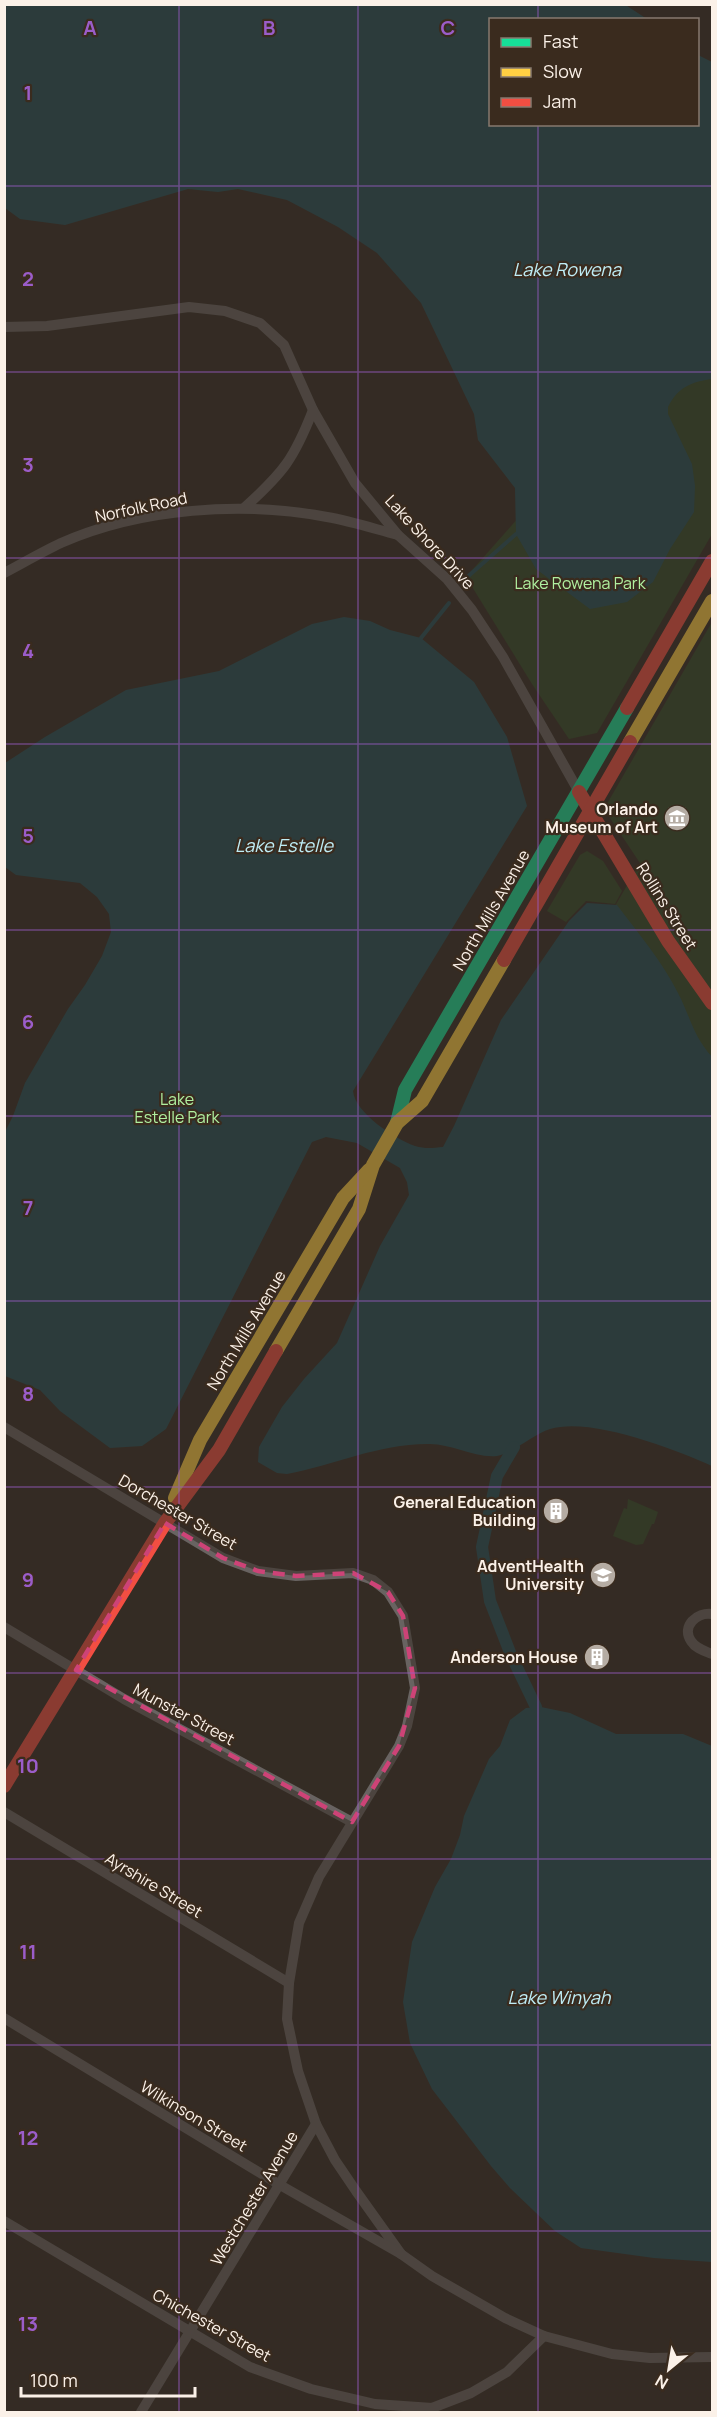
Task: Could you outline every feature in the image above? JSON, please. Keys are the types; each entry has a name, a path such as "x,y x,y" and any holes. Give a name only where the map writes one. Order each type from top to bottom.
{"main road":[{"name":"North Mills Avenue","path":"4,1786 165,1523 219,1450 358,1209 373,1165 397,1123 405,1090 712,561"},
{"name":"North Mills Avenue","path":"397,1123 422,1101 712,601"},
{"name":"Rollins Street","path":"579,792 668,941 712,1003"},
{"name":"North Mills Avenue","path":"165,1523 206,1430 342,1198 373,1165"}],"street":[{"name":"Lake Shore Drive","path":"4,327 46,326 189,307 225,311 260,323 284,345 313,410 356,483 398,535 447,579 472,610 503,657 579,792"},
{"path":"244,508 287,466 300,445 313,410"},
{"name":"Norfolk Road","path":"4,573 62,543 106,527 188,510 244,508 327,517 398,535"},
{"name":"Dorchester Street","path":"4,1427 223,1558 258,1571 296,1576 353,1573 373,1580 388,1592 403,1616 411,1652"},
{"path":"712,1614 697,1616 691,1622 688,1630 690,1640 699,1649 712,1654"},
{"name":"Munster Street","path":"4,1626 124,1699 352,1822"},
{"name":"Westchester Avenue","path":"141,2412 316,2124 298,2071 287,2019 289,1983 299,1923 319,1877 399,1746 407,1726 415,1688 411,1652"},
{"name":"Ayrshire Street","path":"4,1812 289,1983"},
{"name":"Wilkinson Street","path":"4,2018 279,2185 401,2254 469,2299 544,2336 612,2354 650,2358 712,2357"},
{"name":"Wilkinson Street","path":"316,2124 335,2160 401,2254"},
{"name":"Chichester Street","path":"4,2221 250,2367 311,2389 375,2404 432,2408 471,2393 507,2372 544,2336"}],"highlighted area":[{"path":"165,1523 223,1558 258,1571 296,1576 353,1573 388,1592 403,1616 415,1688 399,1746 352,1822 76,1670"}],"green space":[{"name":"Lake Rowena Park","path":"712,239 712,534 597,733 569,739 466,577 528,507"},
{"path":"712,622 712,1099 597,937 640,863 604,809"},
{"path":"587,851 603,861 622,891 615,904 586,901 566,922 547,911 580,855"},
{"path":"628,1499 658,1512 643,1544 636,1545 613,1536 624,1508 627,1509"}],"water":[{"name":"Lake Rowena","path":"624,4 645,18 489,18 489,126 699,126 699,56 712,62 712,379 698,382 681,390 668,407 668,414 692,464 695,486 694,512 670,549 653,582 627,602 590,609 536,569 516,534 515,488 478,440 474,414 421,303 377,253 338,227 287,200 238,189 218,192 188,189 65,225 20,219 5,208 5,5"},
{"name":"Lake Estelle","path":"344,617 370,621 390,630 421,638 474,682 507,737 527,806 353,1091 355,1099 368,1116 397,1138 419,1147 443,1147 501,1020 569,921 587,903 617,905 665,970 696,1033 712,1057 712,1466 676,1451 632,1437 588,1427 567,1426 550,1429 509,1452 497,1456 480,1455 430,1444 394,1447 287,1474 277,1473 258,1462 259,1447 282,1407 337,1343 380,1246 409,1195 407,1182 400,1168 357,1143 326,1137 312,1142 166,1429 142,1446 110,1448 60,1411 40,1390 5,1376 5,1132 25,1083 102,956 111,932 109,914 97,897 80,883 16,875 5,867 5,763 126,690 219,671 312,624"},
{"name":"Lake Winyah","path":"541,1707 570,1713 616,1734 683,1734 712,1746 712,2262 654,2258 581,2248 555,2231 510,2188 491,2166 432,2089 410,2043 403,2002 412,1942 435,1887 451,1859 464,1816 489,1759 500,1746 510,1720 526,1708"}],"waterway":[{"path":"465,579 516,534"},
{"path":"421,638 449,603"},
{"path":"514,1447 497,1476 482,1547 490,1601 511,1655 536,1707"}],"traffic: fast":[{"path":"397,1123 405,1090 627,708"}],"traffic: slow":[{"path":"630,742 712,601"},
{"path":"276,1351 359,1209 373,1165 397,1123 422,1101 504,960"},
{"path":"175,1498 200,1440 343,1198 369,1170"}],"traffic: jam":[{"path":"627,708 712,561"},
{"path":"504,960 630,742"},
{"path":"579,792 668,941 712,1003"},
{"path":"4,1786 165,1523 219,1450 276,1351"}],"place":[{"name":"Orlando Museum of Art","path":"677,818"},
{"name":"General Education Building","path":"556,1511"},
{"name":"AdventHealth University","path":"603,1575"},
{"name":"Anderson House","path":"597,1657"}],"park label":[{"name":"Lake Estelle Park","path":"177,1108"}]}
